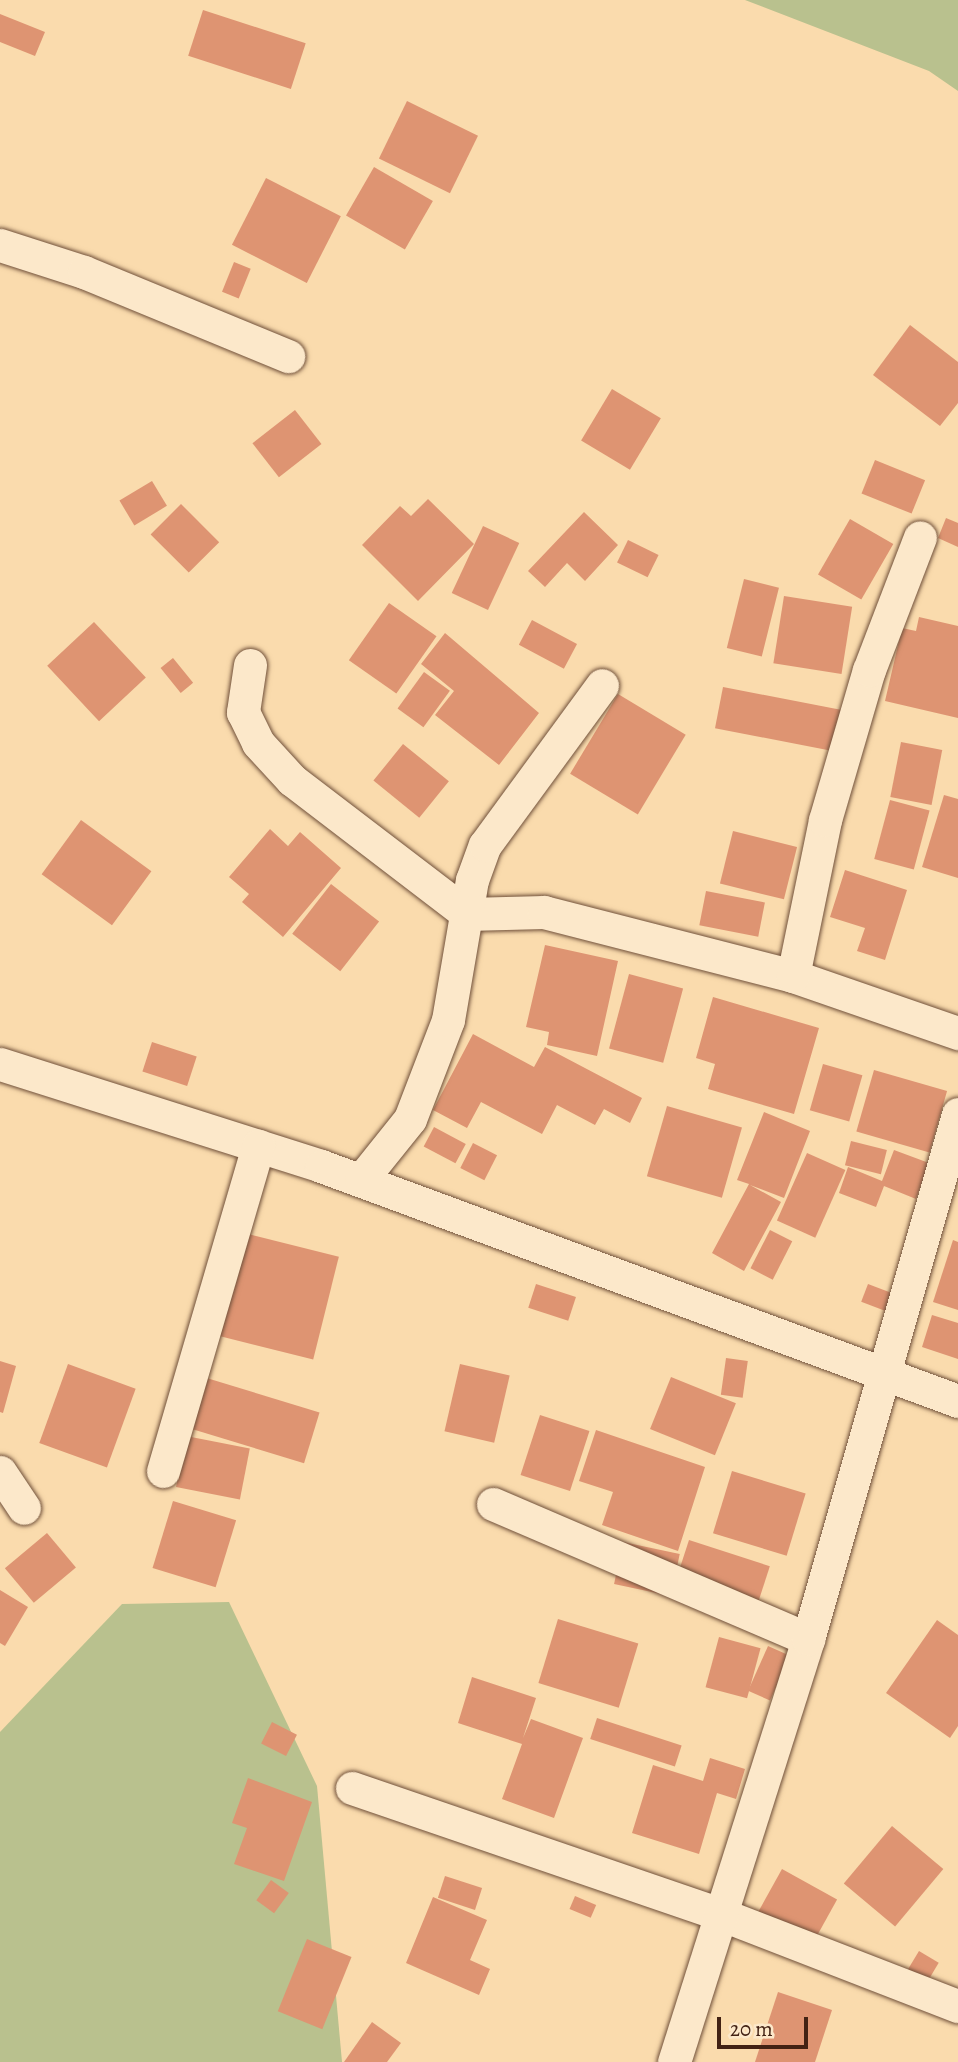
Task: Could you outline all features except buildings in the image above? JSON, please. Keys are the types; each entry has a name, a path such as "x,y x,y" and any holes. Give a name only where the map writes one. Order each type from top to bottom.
{"street":[{"path":"0,245 84,272 288,356"},
{"path":"793,976 825,820 869,670 920,537"},
{"path":"250,665 243,712 258,743 292,780 467,914 544,912 793,976 958,1033"},
{"path":"361,1180 410,1119 448,1020 467,914 485,845 602,685"},
{"path":"0,1064 361,1180 886,1371 958,1401"},
{"path":"674,2062 723,1915 808,1639 958,1114"},
{"path":"163,1471 258,1146"},
{"path":"0,1472 24,1508"},
{"path":"493,1504 808,1639"},
{"path":"352,1788 723,1915 958,2007"}],"green space":[{"path":"745,0 958,0 958,91 929,71"},
{"path":"229,1602 317,1786 342,2062 0,2062 0,1732 122,1604"}]}
